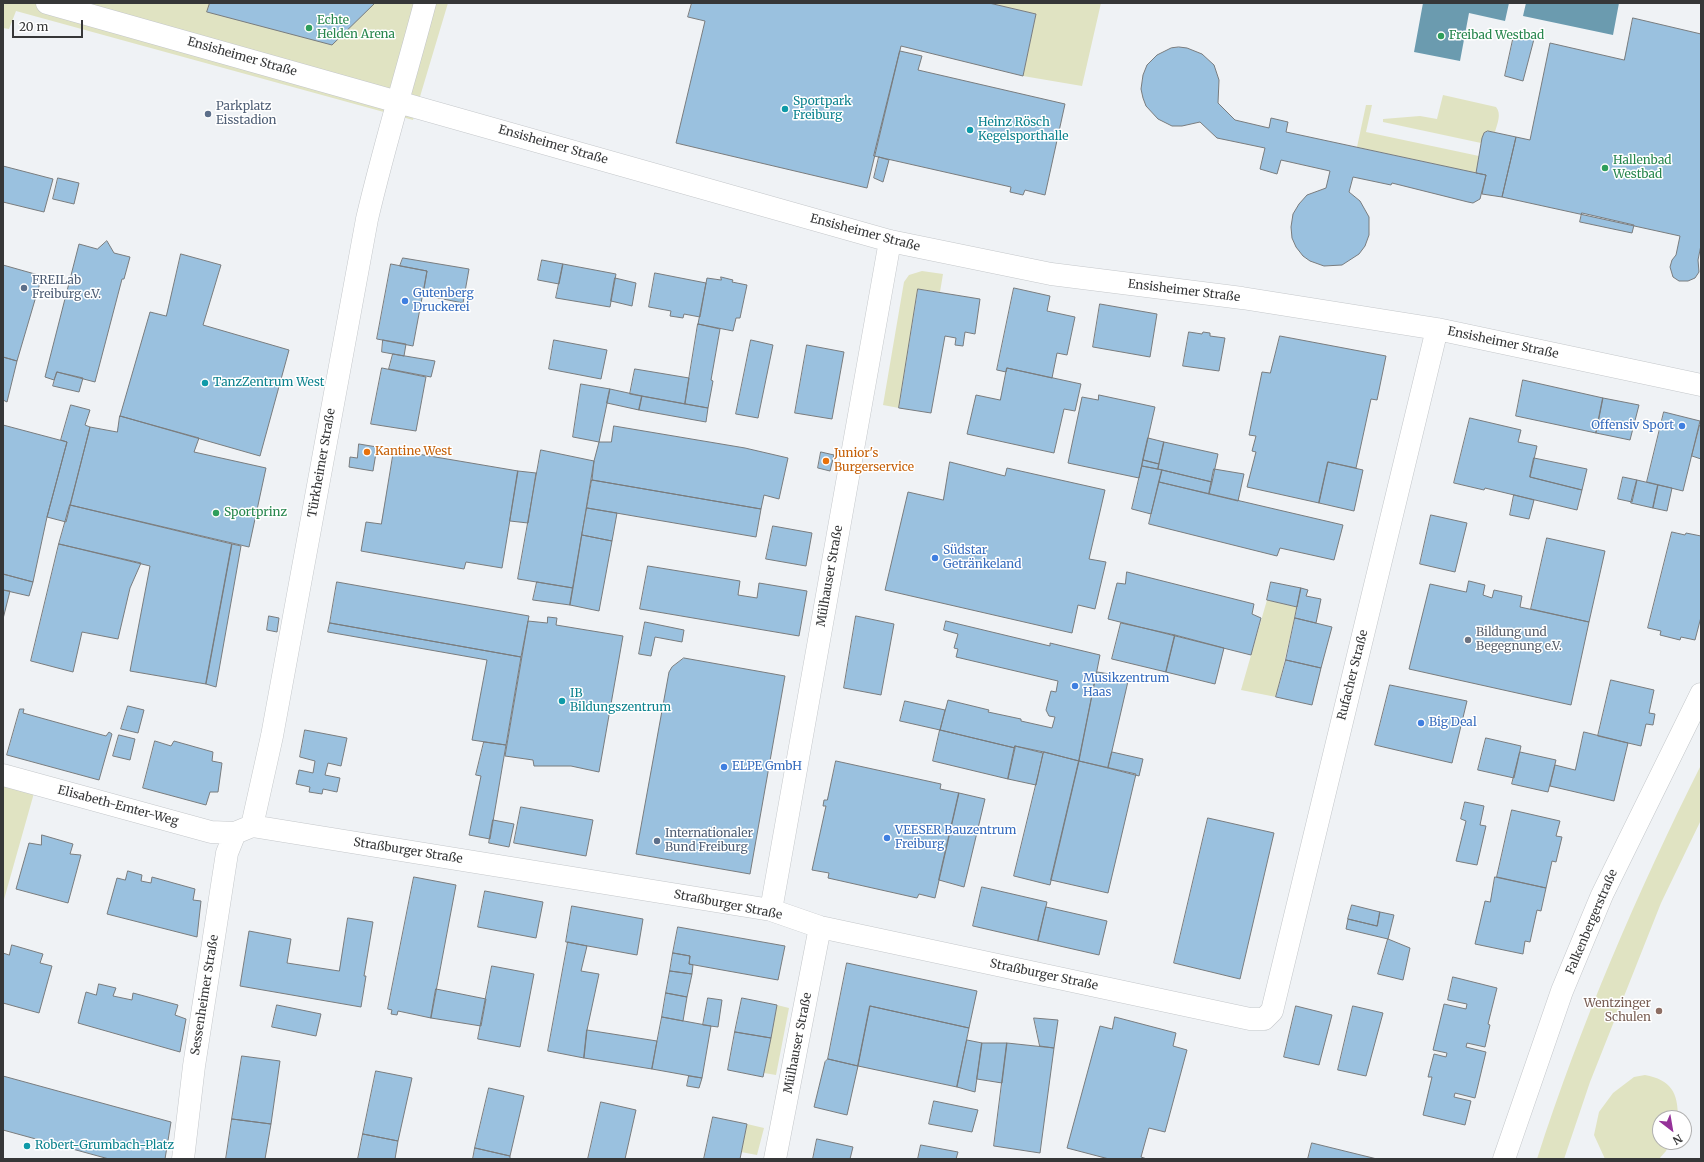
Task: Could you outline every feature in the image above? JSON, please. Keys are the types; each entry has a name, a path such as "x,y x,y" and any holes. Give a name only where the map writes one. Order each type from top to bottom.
{"street":[{"name":"Ensisheimer Straße","path":"47,3 399,101 890,241 1051,274 1242,298 1437,329 1701,385"},
{"name":"Türkheimer Straße","path":"243,830 272,736 368,218 380,162 399,101 425,3"},
{"name":"Mülhauser Straße","path":"771,910 890,241"},
{"name":"Rufacher Straße","path":"1264,1019 1272,1011 1437,329"},
{"name":"Falkenbergerstraße","path":"1504,1159 1562,992 1602,895 1701,694"},
{"name":"Elisabeth-Emter-Weg","path":"3,775 211,832 243,830"},
{"name":"Straßburger Straße","path":"243,830 771,910 820,927 1242,1017 1264,1019"},
{"name":"Sessenheimer Straße","path":"183,1159 194,1066 227,853 243,830"},
{"name":"Mülhauser Straße","path":"775,1159 820,927"}],"green space":[{"path":"3,3 448,3 413,120 16,11 9,29 3,28"},
{"path":"989,3 1101,3 1082,86 1023,76 1036,14"},
{"path":"1443,95 1496,107 1499,116 1495,132 1488,131 1484,133 1481,143 1383,122 1383,119 1420,116 1437,119"},
{"path":"1366,105 1372,105 1366,132 1479,156 1476,173 1357,147"},
{"path":"922,271 943,274 940,292 918,289 899,408 883,405 904,282 909,275"},
{"path":"1267,600 1297,607 1276,697 1241,690"},
{"path":"1701,765 1701,820 1661,903 1590,1082 1564,1159 1537,1159 1591,1008 1655,861"},
{"path":"3,783 34,793 3,903"},
{"path":"777,1005 789,1008 776,1075 764,1073"},
{"path":"1645,1075 1654,1077 1667,1084 1674,1094 1678,1110 1652,1110 1652,1150 1666,1150 1659,1159 1605,1159 1594,1135 1599,1112 1613,1093 1634,1077"},
{"path":"747,1124 764,1128 757,1155 741,1152"}],"water":[{"name":"Freibad Westbad","path":"1423,3 1509,3 1505,21 1469,13 1460,61 1414,52"},
{"name":"Freibad Westbad","path":"1526,3 1619,3 1613,35 1523,16"}],"building":[{"name":"Echte Helden Arena","path":"210,3 375,3 332,45 207,12"},
{"name":"Sportpark Freiburg","path":"692,3 989,3 1036,14 1023,76 901,46 867,188 676,143 705,21 688,17"},
{"name":"Hallenbad Westbad","path":"1633,18 1701,34 1701,245 1698,260 1699,272 1695,278 1688,281 1679,281 1673,277 1670,267 1672,260 1676,255 1680,236 1502,197 1516,137 1530,140 1550,43 1624,60"},
{"path":"1514,35 1534,39 1523,81 1505,76"},
{"path":"1171,48 1187,48 1202,54 1214,65 1219,80 1218,103 1235,120 1269,128 1271,118 1288,122 1286,132 1486,175 1480,199 1473,203 1392,183 1391,185 1353,177 1349,192 1360,201 1369,217 1369,235 1365,246 1359,254 1342,265 1324,266 1310,261 1303,256 1296,247 1292,238 1291,227 1293,214 1307,195 1326,188 1330,171 1281,160 1277,174 1260,169 1265,148 1217,138 1200,122 1182,126 1172,126 1158,119 1146,106 1143,98 1141,89 1143,75 1147,65 1157,55"},
{"name":"Heinz Rösch Kegelsporthalle","path":"900,51 922,56 918,70 1065,104 1045,195 1025,190 1023,195 1010,192 1011,187 874,156"},
{"path":"1488,131 1516,137 1502,197 1482,194 1486,175 1476,173 1482,138 1484,133"},
{"path":"879,157 889,160 883,182 874,178"},
{"path":"3,166 53,179 44,212 3,202"},
{"path":"58,178 79,183 74,204 53,199"},
{"path":"1582,213 1634,225 1632,233 1580,222"},
{"path":"107,241 114,253 130,257 124,279 122,279 95,382 57,372 54,380 45,377 79,244 97,249"},
{"name":"TanzZentrum West","path":"181,254 221,265 203,325 289,350 260,456 120,416 150,312 166,316"},
{"path":"403,258 469,269 463,303 423,295 427,271 400,266"},
{"path":"542,260 563,264 559,284 538,280"},
{"path":"391,264 427,271 413,346 377,339"},
{"path":"563,264 616,274 610,307 556,298"},
{"path":"3,265 42,276 17,361 3,357"},
{"path":"655,273 706,283 700,317 684,314 683,318 670,316 671,311 649,307"},
{"path":"721,277 733,280 732,282 747,285 740,318 736,318 733,331 698,324 707,278 721,280"},
{"path":"615,278 636,283 632,306 611,301"},
{"path":"1014,288 1050,296 1047,311 1075,317 1067,355 1057,353 1052,378 1007,368 1006,372 997,370"},
{"path":"918,289 980,299 975,334 965,332 963,346 955,345 956,338 945,336 931,413 899,408"},
{"path":"1100,304 1157,314 1150,357 1093,347"},
{"path":"698,324 720,329 711,380 713,381 708,408 685,404"},
{"path":"1189,332 1202,334 1203,332 1210,333 1210,336 1225,338 1219,371 1183,366"},
{"path":"1280,336 1386,356 1377,400 1371,399 1356,468 1328,462 1319,503 1247,487 1256,452 1252,451 1256,436 1249,435 1262,372 1270,373"},
{"path":"383,340 406,344 404,356 382,352"},
{"path":"554,340 607,350 601,379 549,369"},
{"path":"751,340 773,345 758,418 736,414"},
{"path":"807,345 844,352 832,419 795,413"},
{"path":"393,354 435,361 431,377 389,369"},
{"path":"3,357 17,361 7,402 3,400"},
{"path":"382,368 426,377 416,431 371,424"},
{"path":"1007,368 1081,384 1075,411 1064,409 1054,453 967,434 976,395 1000,400"},
{"path":"635,369 689,378 685,404 630,394"},
{"path":"57,372 83,378 79,392 53,386"},
{"path":"1523,380 1603,398 1596,433 1516,416"},
{"path":"581,384 610,389 599,442 573,437"},
{"path":"610,389 642,396 639,410 607,403"},
{"path":"1099,395 1155,407 1139,478 1068,463 1082,397 1098,400"},
{"path":"642,396 708,408 706,422 639,410"},
{"path":"1603,398 1639,405 1630,440 1596,433"},
{"path":"71,405 90,410 85,425 90,427 66,522 47,517 67,442 61,440"},
{"path":"1664,412 1700,421 1683,491 1647,482"},
{"path":"120,416 199,438 194,452 266,468 249,547 70,505 90,427 117,432"},
{"path":"1470,418 1521,430 1518,442 1537,446 1530,477 1582,490 1577,510 1485,488 1484,490 1454,483"},
{"path":"3,425 67,442 47,517 33,582 3,574"},
{"path":"1701,425 1701,459 1692,456"},
{"path":"614,426 745,448 788,458 779,499 764,495 761,509 592,480 594,461 599,442 611,442"},
{"path":"1148,438 1164,442 1159,464 1143,460"},
{"path":"1164,442 1218,454 1212,482 1158,469"},
{"name":"Kantine West","path":"359,444 377,447 373,471 349,467 350,457 357,458"},
{"path":"394,450 518,471 502,568 466,562 464,569 361,551 366,522 381,524"},
{"path":"541,450 594,461 573,588 518,579"},
{"name":"Junior's Burgerservice","path":"821,452 834,455 830,471 818,468"},
{"path":"1534,458 1587,469 1582,490 1530,477"},
{"path":"1143,460 1159,464 1158,469 1142,466"},
{"path":"950,462 1005,476 1007,468 1105,490 1089,559 1106,562 1095,609 1078,605 1072,633 885,590 908,492 943,500"},
{"path":"1328,462 1363,470 1354,511 1319,503"},
{"path":"1142,466 1162,470 1151,514 1132,509"},
{"path":"1214,469 1244,474 1238,501 1209,494"},
{"path":"1162,470 1212,482 1209,494 1159,482"},
{"path":"518,471 536,473 528,523 510,521"},
{"path":"1623,477 1637,480 1632,502 1618,499"},
{"path":"592,480 761,509 756,537 587,508"},
{"path":"1637,480 1658,485 1653,508 1631,503"},
{"path":"1159,482 1343,525 1334,560 1280,548 1277,556 1149,524"},
{"path":"1658,485 1672,488 1667,511 1653,508"},
{"path":"1514,495 1534,500 1529,519 1510,515"},
{"path":"70,505 232,544 206,684 130,671 150,566 59,544"},
{"path":"587,508 617,513 612,541 582,535"},
{"path":"1431,515 1467,523 1455,572 1420,564"},
{"path":"773,526 812,533 806,566 766,559"},
{"path":"1672,532 1701,536 1701,617 1695,640 1681,637 1680,640 1660,635 1661,631 1648,628"},
{"path":"582,535 612,541 599,611 570,605"},
{"path":"1547,538 1605,551 1589,622 1531,609"},
{"path":"59,544 141,563 130,588 118,639 82,632 73,672 31,661"},
{"path":"232,544 241,546 216,687 206,684"},
{"path":"648,566 740,581 738,595 757,598 759,583 807,591 799,636 640,609"},
{"path":"1127,572 1254,604 1252,614 1261,618 1251,655 1108,619 1117,583 1125,584"},
{"path":"3,574 33,582 29,596 3,590"},
{"path":"1469,581 1485,585 1483,595 1492,598 1494,590 1522,596 1520,607 1589,622 1571,705 1409,669 1430,584 1466,592"},
{"path":"337,582 529,616 521,657 330,623"},
{"path":"537,582 573,588 570,605 533,600"},
{"path":"1271,582 1301,588 1297,607 1267,600"},
{"path":"1301,588 1308,590 1306,596 1321,599 1316,623 1295,618"},
{"path":"3,590 10,591 3,619"},
{"path":"269,616 279,618 277,632 267,630"},
{"path":"856,616 894,624 881,695 844,688"},
{"name":"IB Bildungszentrum","path":"548,617 557,618 556,625 623,636 599,772 571,766 534,766 533,760 505,756 528,621 547,623"},
{"path":"1295,618 1332,627 1321,668 1286,660"},
{"name":"Musikzentrum Haas","path":"946,621 1050,646 1050,643 1100,655 1079,761 1015,746 1015,748 940,730 948,700 989,710 988,712 1021,719 1021,721 1052,728 1055,717 1049,716 1046,710 1051,691 1056,692 1058,681 956,657 958,649 954,648 958,634 944,630"},
{"path":"645,622 684,630 682,642 655,637 651,656 639,654"},
{"path":"330,623 521,657 506,745 472,740 487,660 328,632"},
{"path":"1121,623 1175,635 1166,672 1112,659"},
{"path":"1175,635 1224,648 1215,684 1166,672"},
{"path":"684,658 785,676 750,874 636,854 669,672 672,667"},
{"path":"1286,660 1321,668 1312,705 1276,697"},
{"path":"1097,672 1129,677 1108,768 1079,761"},
{"path":"1611,680 1654,690 1649,713 1655,714 1653,725 1646,724 1641,746 1598,736"},
{"name":"Big Deal","path":"1390,685 1467,701 1452,763 1375,745"},
{"path":"905,701 945,710 940,730 900,721"},
{"path":"128,706 144,710 138,733 121,729"},
{"path":"20,709 24,709 23,713 106,736 109,732 112,734 99,780 7,755"},
{"path":"305,730 347,738 341,766 328,763 325,775 340,778 337,792 323,789 322,794 309,792 310,787 296,784 299,770 313,773 315,761 300,757"},
{"path":"940,730 1015,748 1008,779 933,761"},
{"path":"1584,732 1628,743 1614,801 1550,786 1555,765 1575,770"},
{"path":"119,735 135,739 130,760 113,756"},
{"path":"1486,738 1521,746 1514,778 1478,770"},
{"path":"155,741 171,746 174,741 213,752 212,761 222,763 218,792 210,792 206,805 143,788"},
{"path":"484,742 506,745 490,839 469,835 481,776 476,775"},
{"path":"1015,746 1043,753 1036,785 1008,779"},
{"path":"1044,752 1079,761 1050,885 1014,876"},
{"path":"1112,752 1143,759 1139,776 1108,768"},
{"path":"1520,752 1556,760 1548,792 1512,784"},
{"path":"836,761 941,784 940,789 959,793 935,898 919,894 917,898 828,878 829,873 812,870 826,806 823,806 824,800 827,800"},
{"path":"1079,761 1136,774 1108,893 1051,880"},
{"path":"959,793 985,799 964,887 939,880"},
{"path":"1465,802 1484,806 1480,825 1486,826 1477,865 1456,861 1466,821 1461,819"},
{"path":"521,807 593,820 586,856 514,843"},
{"path":"1512,810 1560,821 1556,836 1562,837 1556,862 1552,861 1546,888 1497,877"},
{"path":"1208,818 1274,833 1240,979 1174,963"},
{"path":"493,820 514,824 509,847 489,843"},
{"path":"42,835 73,844 70,854 81,855 68,903 16,889 29,843 41,845"},
{"path":"128,871 142,875 141,881 151,883 152,877 195,889 193,900 201,901 197,937 107,914 117,878 125,880"},
{"path":"414,877 456,885 431,1018 398,1011 397,1015 391,1014 392,1010 388,1009"},
{"path":"1495,877 1546,888 1541,911 1537,910 1530,942 1525,941 1523,954 1475,944 1485,901 1490,902"},
{"path":"982,887 1047,902 1038,941 973,926"},
{"path":"485,891 543,902 536,938 478,927"},
{"path":"1352,905 1380,912 1377,926 1348,919"},
{"path":"572,906 643,919 637,955 566,942"},
{"path":"1046,907 1107,921 1099,955 1038,941"},
{"path":"1380,912 1394,915 1388,939 1346,929 1348,919 1377,926"},
{"path":"348,918 373,922 364,976 366,976 361,1007 240,986 249,931 291,939 287,963 339,971"},
{"path":"678,927 785,946 778,980 689,964 690,956 673,953"},
{"path":"1388,939 1410,948 1403,980 1378,974"},
{"path":"568,942 587,946 581,971 599,974 587,1030 584,1058 548,1051"},
{"path":"12,945 43,954 40,963 52,966 39,1013 3,1003 3,953 9,955"},
{"path":"673,953 690,956 689,964 693,965 692,974 670,971"},
{"path":"847,963 977,991 969,1028 870,1006 858,1066 828,1059"},
{"path":"492,966 534,974 520,1047 478,1039"},
{"path":"670,971 692,974 687,997 666,993"},
{"path":"1453,977 1497,988 1488,1024 1490,1025 1485,1047 1467,1043 1466,1047 1486,1052 1475,1098 1455,1093 1454,1097 1471,1101 1465,1125 1423,1115 1432,1077 1428,1077 1434,1054 1446,1057 1447,1053 1433,1050 1444,1004 1466,1009 1467,1004 1448,1000"},
{"path":"99,984 116,988 113,996 132,1000 133,993 178,1005 175,1015 186,1019 180,1052 78,1023 86,992 96,995"},
{"path":"436,989 486,999 481,1026 431,1018"},
{"path":"666,993 687,997 683,1021 662,1017"},
{"path":"708,998 722,1000 718,1027 703,1025"},
{"path":"742,998 777,1005 771,1038 735,1032"},
{"path":"277,1005 321,1014 316,1036 272,1027"},
{"path":"870,1006 969,1028 957,1087 858,1066"},
{"path":"1296,1006 1332,1015 1319,1065 1284,1057"},
{"path":"1353,1006 1383,1013 1366,1076 1338,1070"},
{"path":"662,1017 711,1026 702,1078 652,1069"},
{"path":"1115,1017 1176,1033 1173,1046 1187,1050 1165,1132 1149,1128 1141,1157 1147,1159 1109,1159 1067,1148 1100,1026 1112,1029"},
{"path":"1034,1018 1058,1020 1054,1048 1040,1046"},
{"path":"587,1030 657,1041 652,1069 584,1058"},
{"path":"735,1032 771,1038 763,1077 728,1070"},
{"path":"967,1040 982,1043 975,1092 957,1087"},
{"path":"982,1043 1007,1043 1002,1083 977,1079"},
{"path":"1007,1043 1054,1048 1040,1153 994,1146"},
{"path":"242,1056 280,1061 271,1124 232,1119"},
{"path":"828,1059 858,1066 847,1115 814,1107 825,1062"},
{"path":"376,1071 412,1078 398,1141 363,1134"},
{"path":"3,1076 171,1122 165,1159 109,1159 3,1130"},
{"path":"689,1076 702,1078 699,1088 687,1086"},
{"path":"489,1088 524,1096 510,1156 475,1148"},
{"path":"934,1101 978,1110 972,1132 929,1124"},
{"path":"601,1102 636,1110 625,1159 588,1159"},
{"path":"713,1117 747,1124 740,1159 704,1159"},
{"path":"232,1119 271,1124 265,1159 226,1159"},
{"path":"363,1134 398,1141 395,1159 358,1159"},
{"path":"817,1139 853,1147 850,1159 813,1159"},
{"path":"1312,1143 1377,1159 1308,1159"},
{"path":"921,1145 958,1152 956,1159 918,1159"},
{"path":"475,1148 510,1156 510,1159 473,1159"}],"place":[{"name":"Echte Helden Arena","path":"309,28"},
{"name":"Freibad Westbad","path":"1441,36"},
{"name":"Sportpark Freiburg","path":"785,109"},
{"name":"Parkplatz Eisstadion","path":"208,114"},
{"name":"Heinz Rösch Kegelsporthalle","path":"970,130"},
{"name":"Hallenbad Westbad","path":"1605,168"},
{"name":"FREILab Freiburg e.V.","path":"24,288"},
{"name":"Gutenberg Druckerei","path":"405,301"},
{"name":"TanzZentrum West","path":"205,383"},
{"name":"Offensiv Sport","path":"1682,426"},
{"name":"Kantine West","path":"367,452"},
{"name":"Junior's Burgerservice","path":"826,461"},
{"name":"Sportprinz","path":"216,513"},
{"name":"Südstar Getränkeland","path":"935,558"},
{"name":"Bildung und Begegnung e.V.","path":"1468,640"},
{"name":"Musikzentrum Haas","path":"1075,686"},
{"name":"IB Bildungszentrum","path":"562,701"},
{"name":"Big Deal","path":"1421,723"},
{"name":"ELPE GmbH","path":"724,767"},
{"name":"VEESER Bauzentrum Freiburg","path":"887,838"},
{"name":"Internationaler Bund Freiburg","path":"657,841"},
{"name":"Wentzinger Schulen","path":"1659,1011"},
{"name":"Robert-Grumbach-Platz","path":"27,1146"}]}
